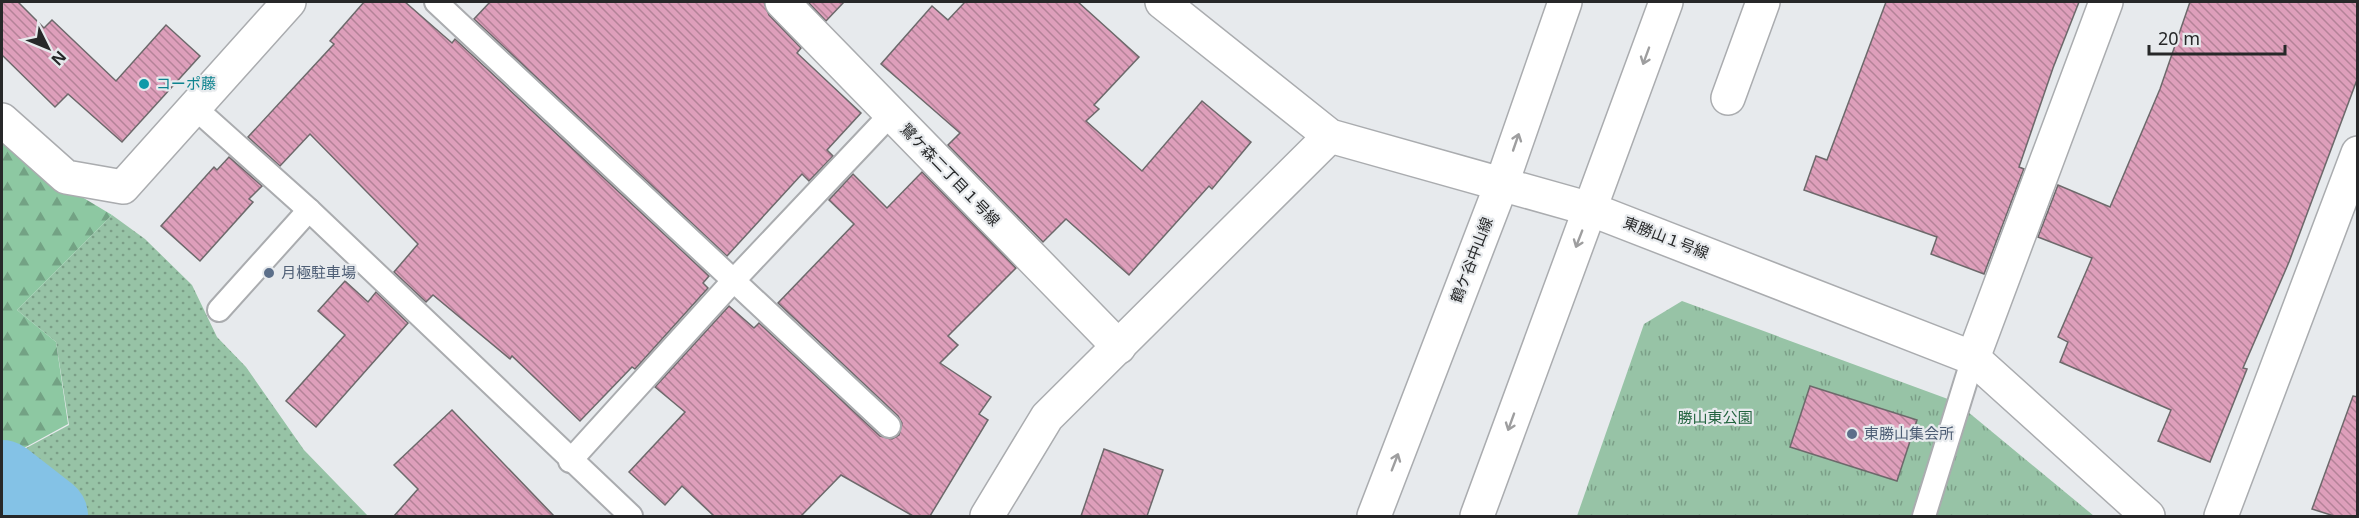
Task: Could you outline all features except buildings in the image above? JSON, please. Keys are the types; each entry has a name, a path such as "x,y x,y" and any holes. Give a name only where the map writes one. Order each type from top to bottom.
{"street":[{"path":"2,120 66,177 123,187 289,2"},
{"name":"鷺ケ森二丁目１号線","path":"782,2 1119,347"},
{"name":"東勝山１号線","path":"1162,2 1330,136 1590,209 1973,358 2148,516"},
{"name":"鶴ケ谷中山線","path":"1374,516 1502,183 1565,2"},
{"path":"1477,516 1666,2"},
{"path":"1728,98 1763,2"},
{"path":"1973,358 2106,2"},
{"path":"987,516 1047,417 1330,136"},
{"path":"2221,516 2358,153"}],"lane":[{"path":"436,2 735,279 889,426"},
{"path":"195,108 309,210 570,461 631,516"},
{"path":"570,461 735,279 891,114"},
{"path":"219,310 309,210"},
{"path":"1924,516 1973,358"}],"green space":[{"path":"2,138 52,179 112,215 17,310 56,342 68,424 2,460"},
{"path":"112,215 145,239 192,285 217,337 246,367 304,450 368,516 68,516 2,466 2,461 69,425 56,342 17,310"},
{"name":"勝山東公園","path":"1682,301 1956,402 2094,516 1577,516 1644,324"}],"waterway":[{"path":"2,481 47,516"}],"place":[{"name":"コーポ藤","path":"144,84"},
{"name":"月極駐車場","path":"269,273"},
{"name":"東勝山集会所","path":"1852,434"}]}
